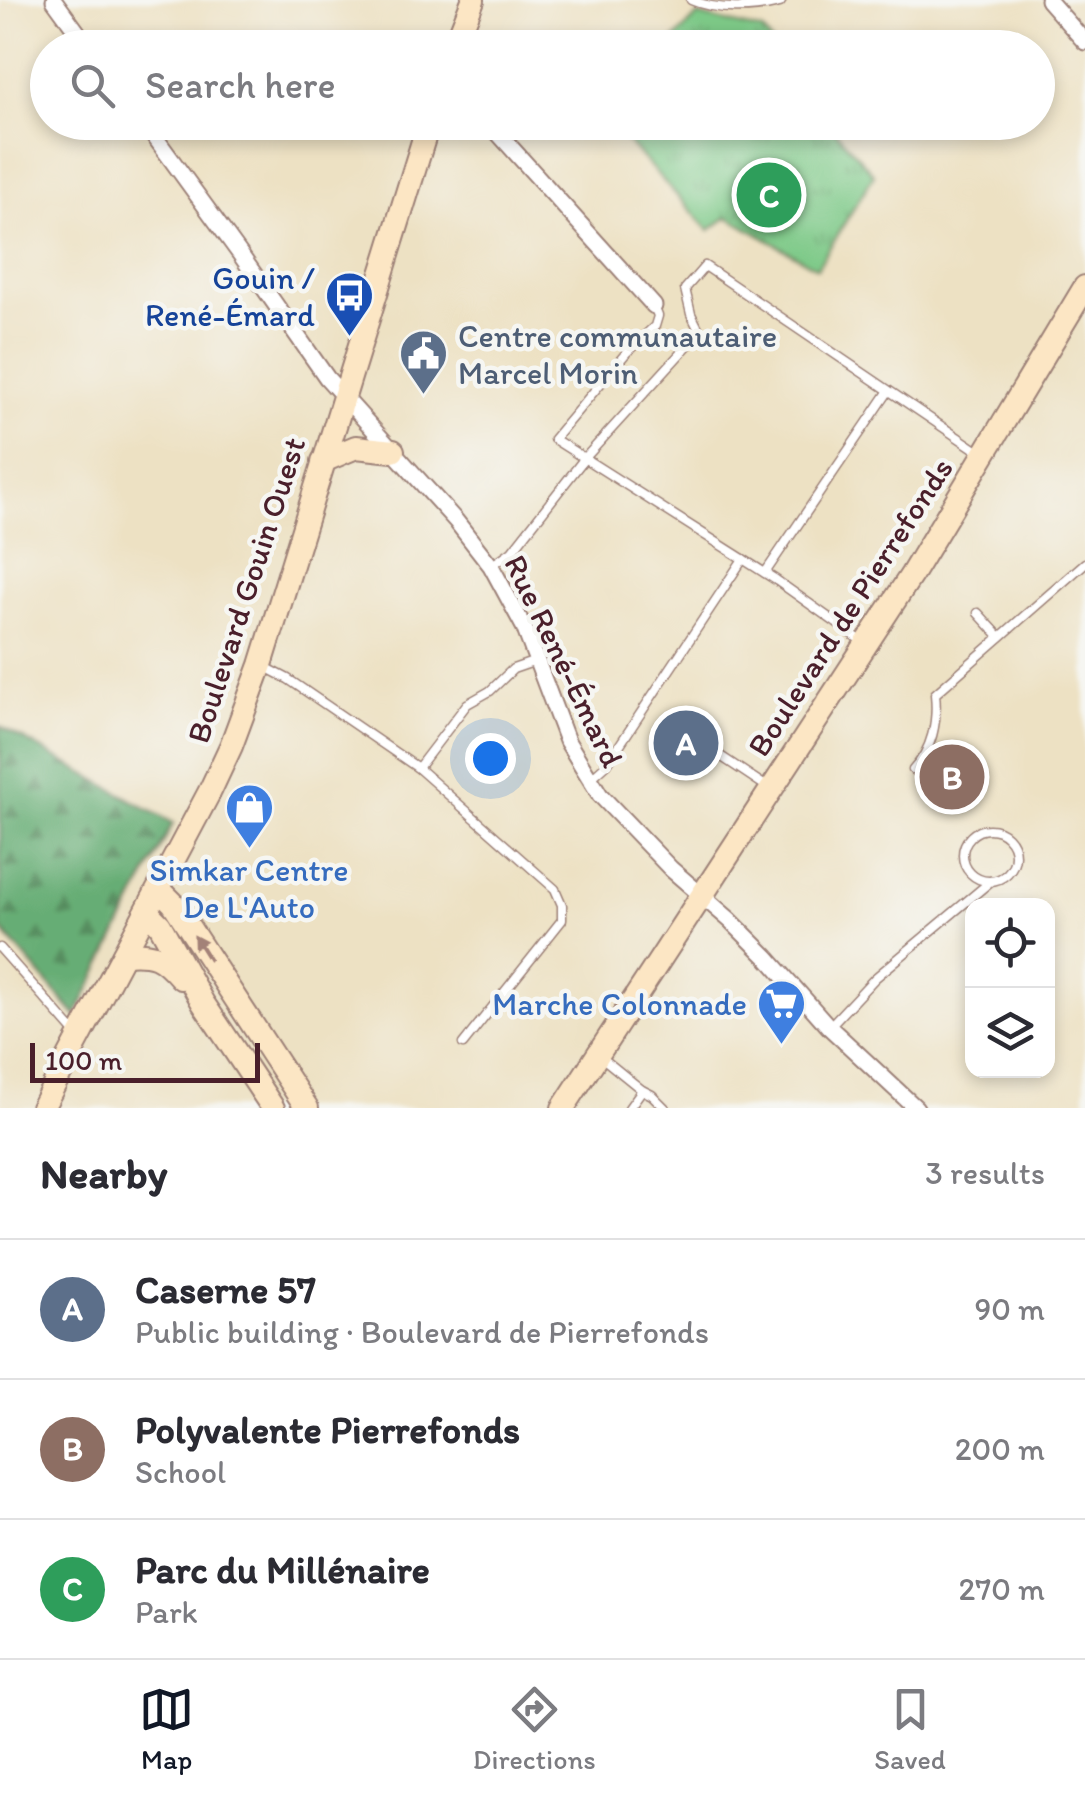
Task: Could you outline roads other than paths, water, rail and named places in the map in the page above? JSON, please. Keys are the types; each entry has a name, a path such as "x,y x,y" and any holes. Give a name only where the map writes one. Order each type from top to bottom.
{"street":[{"path":"54,0 76,30"},
{"path":"461,30 473,0"},
{"path":"1048,0 1085,42"},
{"name":"Rue René-Émard","path":"157,140 305,348 491,566 520,617 567,741 589,780 629,827 767,957 829,1027 916,1108"},
{"name":"Boulevard Gouin Ouest","path":"42,1108 227,756 261,665 423,140"},
{"path":"504,140 654,306"},
{"name":"Boulevard de Pierrefonds","path":"563,1108 867,644 1085,288"},
{"path":"323,460 356,447 393,451"},
{"path":"159,889 177,908 307,1108"},
{"path":"147,912 160,925 203,1002 273,1108"},
{"path":"124,954 149,954 163,959 203,1002"}],"lane":[{"path":"691,0 702,5 760,8 782,0"},
{"path":"491,566 512,552 584,459 700,332 685,289 705,266 984,456"},
{"path":"654,306 658,316 655,326 627,352 554,440 765,572 867,644"},
{"path":"765,572 888,392"},
{"path":"589,780 607,764 742,558"},
{"path":"913,770 926,756 937,713 935,694 1085,564"},
{"path":"978,613 1000,637"},
{"path":"418,768 466,704 490,691 513,669 536,661"},
{"path":"261,665 288,679 418,768 555,888 562,904 562,920 463,1044"},
{"path":"713,750 772,790"},
{"path":"829,1027 876,978 991,881 1012,868 1014,852 1006,836 990,830 974,834 963,856 975,878 991,881"},
{"path":"0,948 79,1038"},
{"path":"598,1054 665,1108"},
{"path":"629,1108 642,1090"}],"place":[{"name":"Parc du Millénaire","path":"769,195"},
{"name":"Gouin / René-Émard","path":"350,338"},
{"name":"Centre communautaire Marcel Morin","path":"423,396"},
{"name":"Caserne 57","path":"686,743"},
{"name":"Polyvalente Pierrefonds","path":"952,777"},
{"name":"Simkar Centre De L'Auto","path":"249,850"},
{"name":"Marche Colonnade","path":"782,1046"}]}
